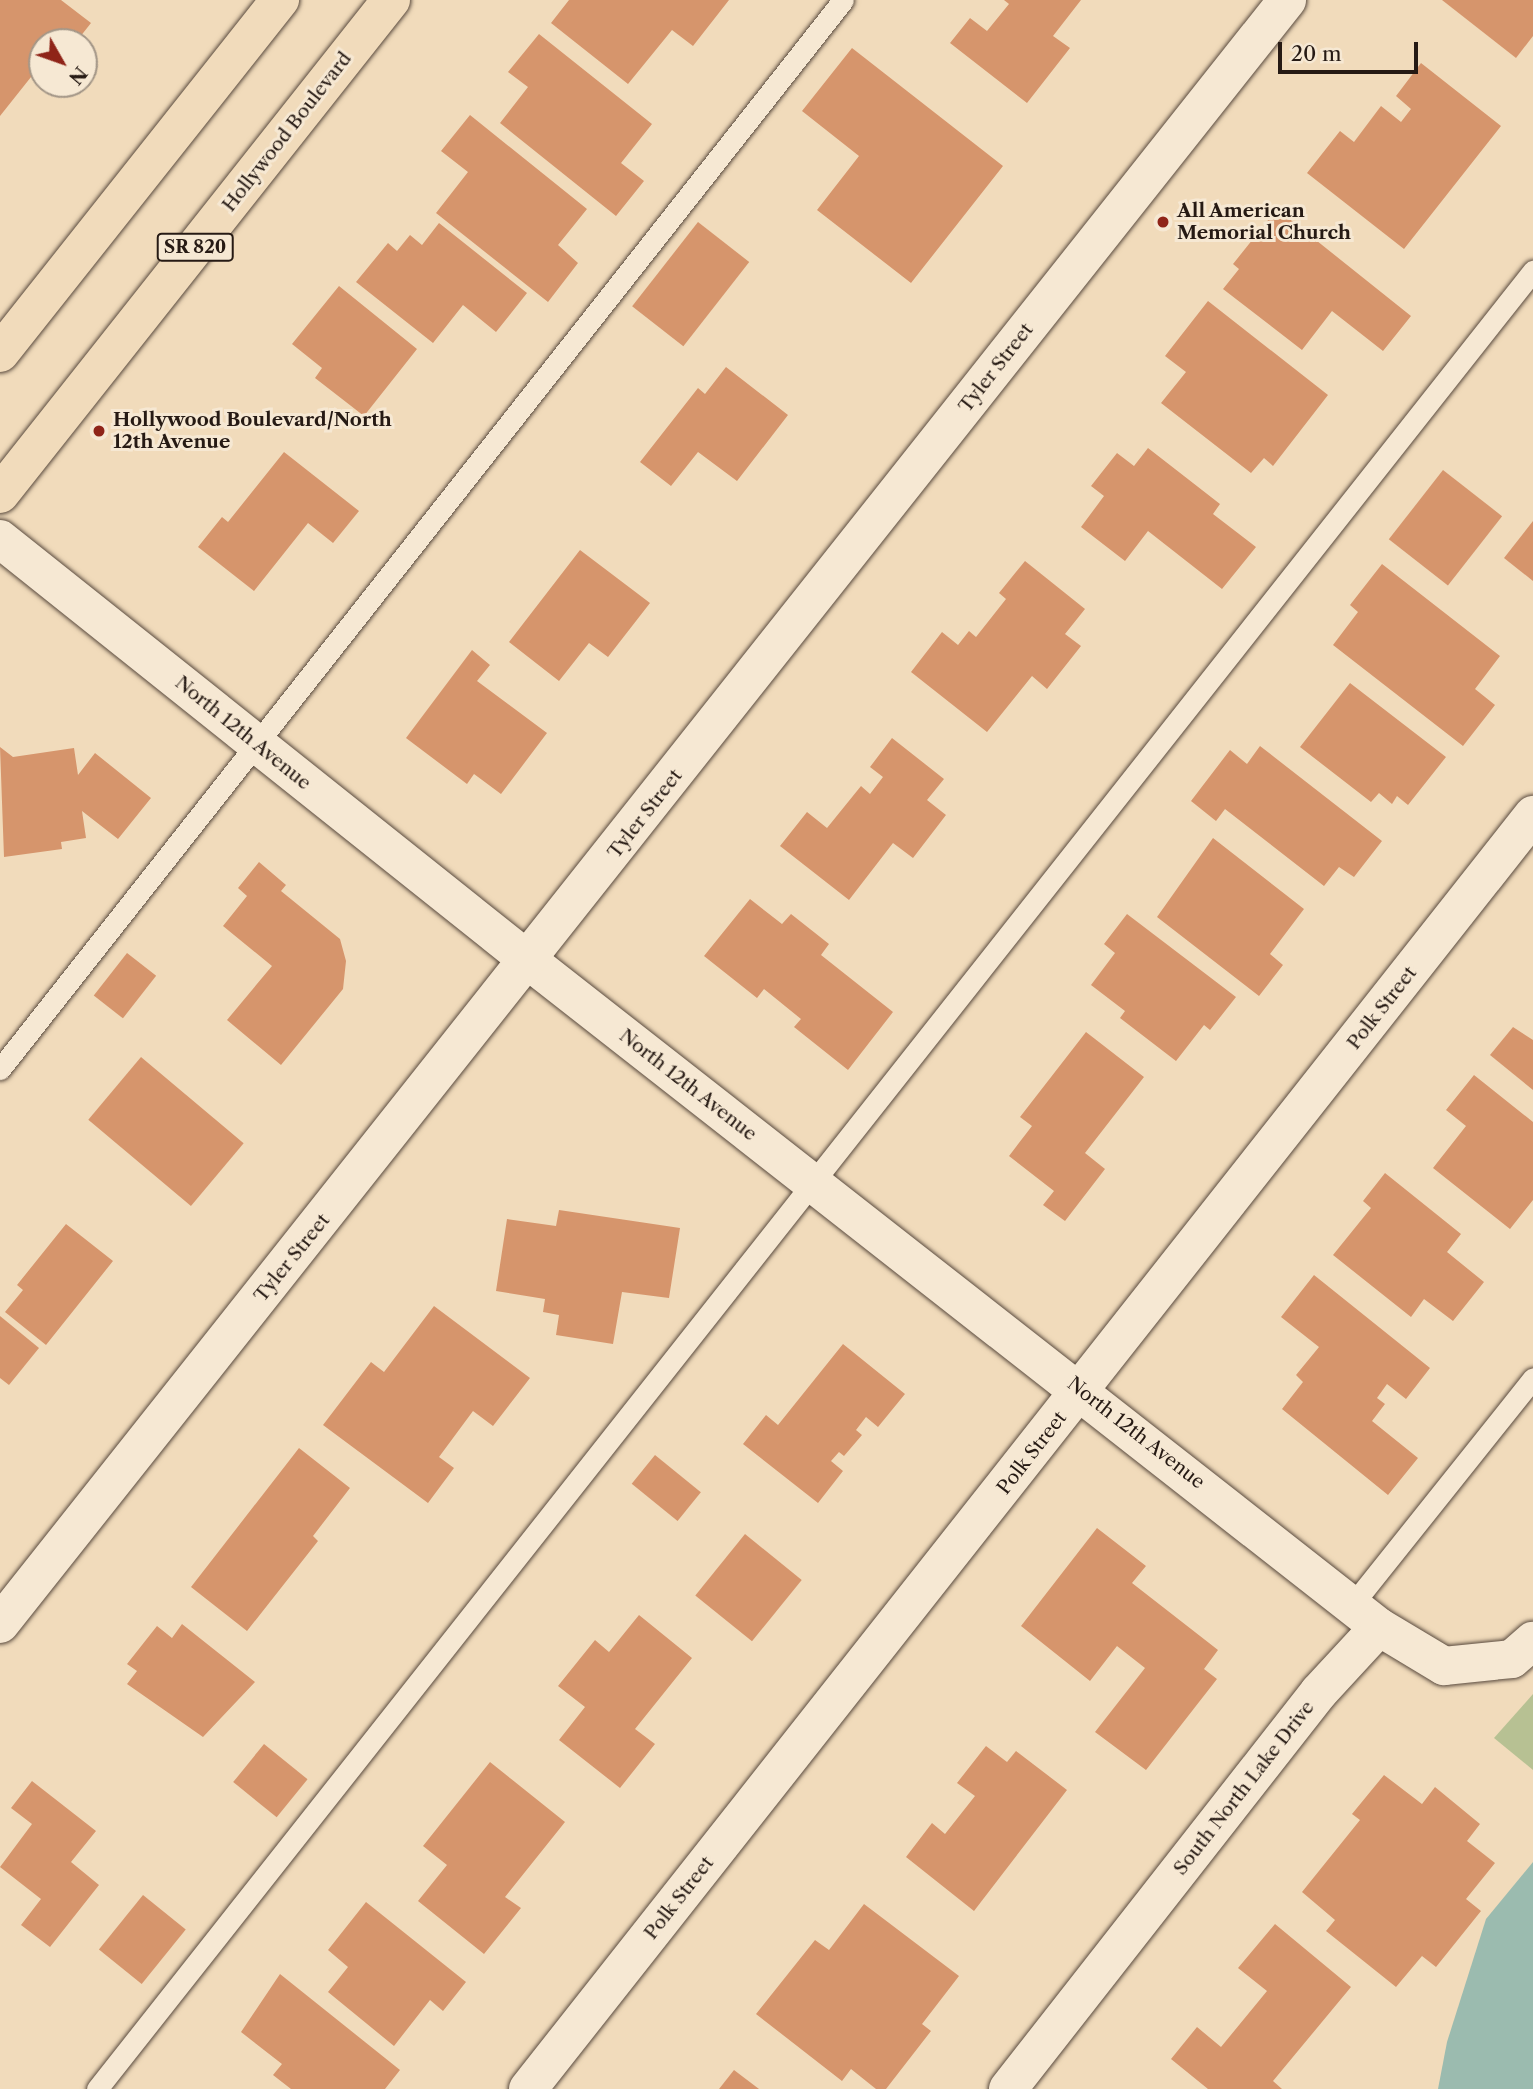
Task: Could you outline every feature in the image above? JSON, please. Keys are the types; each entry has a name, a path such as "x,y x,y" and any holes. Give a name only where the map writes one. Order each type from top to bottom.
{"main road":[{"path":"0,353 280,0"},
{"name":"Hollywood Boulevard","path":"0,494 391,0"}],"street":[{"name":"Tyler Street","path":"0,1624 529,961 1287,0"},
{"name":"North 12th Avenue","path":"0,538 529,961 1082,1390 1366,1616"},
{"name":"Polk Street","path":"528,2089 1533,816"},
{"path":"1366,1616 1444,1666 1513,1659 1533,1641"},
{"name":"South North Lake Drive","path":"1008,2089 1319,1692 1366,1616"}],"lane":[{"path":"0,1069 844,0"},
{"path":"97,2089 1533,271"},
{"path":"1366,1616 1533,1378"}],"green space":[{"path":"1533,1694 1533,1770 1494,1738"}],"shaded area":[{"path":"1533,1862 1533,2089 1438,2089 1447,2042 1486,1919"}],"building":[{"path":"0,0 61,0 91,23 87,28 28,28 28,81 0,116"},
{"path":"569,0 729,0 693,46 672,30 628,84 551,23"},
{"path":"1004,0 1081,0 1053,36 1070,48 1027,103 950,43 970,18 987,31 1009,4"},
{"path":"1442,0 1533,0 1533,36 1516,58"},
{"path":"539,34 652,124 621,163 644,181 616,216 500,123 528,87 508,72"},
{"path":"852,48 1003,166 911,283 817,210 859,156 802,111"},
{"path":"1421,63 1501,126 1404,249 1307,173 1340,131 1354,142 1381,106 1401,122 1411,109 1396,96"},
{"path":"470,115 587,209 558,245 578,263 548,302 436,213 468,172 441,151"},
{"path":"1277,209 1411,316 1383,351 1332,311 1302,350 1223,289 1239,269 1233,264"},
{"path":"698,222 749,262 683,346 632,306"},
{"path":"439,223 527,293 496,332 463,305 433,343 356,282 388,243 397,251 410,235 422,245"},
{"path":"339,286 417,349 364,416 315,378 322,368 292,344"},
{"path":"1208,301 1328,395 1273,466 1264,458 1251,473 1161,403 1186,372 1165,356"},
{"path":"726,367 788,415 737,481 698,452 671,486 640,462 698,388 705,394"},
{"path":"1148,448 1220,504 1213,514 1256,547 1222,589 1148,531 1125,561 1081,527 1104,496 1091,486 1117,453 1134,466"},
{"path":"284,452 359,511 333,543 308,523 254,591 198,547 222,517 228,522"},
{"path":"1443,470 1502,516 1448,586 1389,539"},
{"path":"1533,521 1533,581 1504,558"},
{"path":"580,550 650,603 608,657 589,643 559,681 509,642"},
{"path":"1025,561 1085,609 1065,634 1081,646 1047,689 1032,676 987,732 911,672 942,632 958,645 969,631 976,637 1006,599 999,593"},
{"path":"1382,564 1500,656 1475,689 1495,705 1463,746 1333,645 1358,612 1350,605"},
{"path":"472,650 490,665 477,681 547,733 501,794 474,774 467,784 406,738"},
{"path":"1350,683 1446,757 1408,805 1397,796 1392,804 1379,793 1371,802 1300,747"},
{"path":"892,738 944,779 927,800 946,815 913,858 893,843 849,900 780,846 807,812 827,828 861,786 870,794 883,777 870,767"},
{"path":"1260,746 1382,841 1354,877 1339,867 1324,886 1225,809 1216,821 1191,801 1230,750 1247,764"},
{"path":"0,747 13,757 74,748 78,775 95,753 151,798 118,839 82,811 86,838 61,842 62,849 4,857"},
{"path":"1213,838 1304,909 1270,954 1283,965 1259,996 1157,917"},
{"path":"259,862 286,885 281,891 340,939 346,961 343,989 281,1065 227,1020 272,966 223,926 247,896 238,888"},
{"path":"750,899 782,924 791,914 829,944 821,955 893,1012 848,1070 794,1027 801,1019 764,989 757,998 704,956"},
{"path":"1127,914 1236,997 1210,1030 1204,1025 1176,1061 1120,1018 1125,1011 1091,985 1115,953 1104,944"},
{"path":"127,953 156,976 123,1018 94,996"},
{"path":"1513,1027 1533,1040 1533,1090 1490,1055"},
{"path":"1086,1032 1144,1077 1085,1153 1105,1169 1065,1221 1043,1205 1054,1191 1009,1156 1032,1126 1020,1117"},
{"path":"141,1057 244,1143 191,1206 88,1120"},
{"path":"1474,1075 1533,1122 1533,1200 1510,1229 1433,1168 1466,1126 1446,1110"},
{"path":"1385,1173 1461,1234 1447,1252 1484,1282 1453,1321 1424,1299 1411,1317 1333,1255 1371,1208 1363,1201"},
{"path":"559,1210 680,1228 669,1298 622,1292 613,1344 556,1335 559,1315 543,1312 545,1299 496,1291 507,1219 556,1226"},
{"path":"66,1224 113,1261 46,1345 5,1312 23,1290 17,1285"},
{"path":"1314,1275 1430,1368 1406,1399 1387,1384 1377,1398 1385,1404 1372,1421 1418,1458 1388,1495 1282,1409 1303,1382 1296,1375 1319,1347 1281,1317"},
{"path":"434,1306 530,1378 493,1426 473,1411 439,1457 454,1468 428,1503 323,1425 371,1362 384,1372"},
{"path":"0,1316 39,1348 9,1385 0,1378"},
{"path":"843,1344 905,1394 878,1427 866,1417 856,1430 862,1435 844,1456 839,1452 831,1461 843,1471 818,1503 743,1444 766,1415 778,1425"},
{"path":"299,1448 350,1488 313,1536 318,1541 247,1631 191,1587"},
{"path":"655,1455 701,1492 678,1521 632,1484"},
{"path":"1097,1528 1146,1566 1132,1583 1218,1650 1204,1669 1217,1679 1146,1770 1095,1732 1145,1668 1117,1646 1090,1681 1021,1626"},
{"path":"745,1534 802,1580 752,1641 695,1595"},
{"path":"639,1615 692,1658 635,1729 655,1744 620,1788 559,1740 585,1707 558,1686 595,1640 609,1652"},
{"path":"182,1624 255,1682 203,1737 127,1684 137,1671 127,1664 157,1626 172,1638"},
{"path":"264,1744 308,1779 277,1817 233,1782"},
{"path":"986,1746 1007,1762 1016,1751 1067,1790 974,1911 906,1857 932,1823 945,1834 975,1796 957,1783"},
{"path":"490,1762 565,1822 505,1897 521,1908 484,1954 418,1901 447,1865 423,1846"},
{"path":"1384,1775 1422,1804 1435,1787 1480,1824 1467,1841 1495,1863 1466,1899 1481,1911 1436,1967 1422,1956 1396,1987 1326,1931 1335,1920 1302,1892 1360,1820 1352,1814"},
{"path":"32,1781 96,1831 71,1862 99,1885 50,1947 21,1925 41,1899 0,1867 32,1824 11,1808"},
{"path":"143,1895 186,1930 142,1984 99,1949"},
{"path":"366,1902 466,1982 443,2011 430,2000 394,2046 328,1992 348,1967 328,1950"},
{"path":"864,1904 959,1976 922,2024 931,2031 886,2089 876,2089 851,2069 842,2081 756,2014 815,1940 829,1950"},
{"path":"1275,1924 1351,1987 1273,2081 1282,2089 1208,2089 1171,2059 1197,2027 1221,2047 1267,1991 1238,1968"},
{"path":"280,1974 400,2070 385,2089 291,2089 273,2075 282,2064 241,2032"},
{"path":"734,2070 759,2089 719,2089"}],"place":[{"name":"All American Memorial Church","path":"1163,222"},
{"name":"Hollywood Boulevard/North 12th Avenue","path":"99,431"}]}
